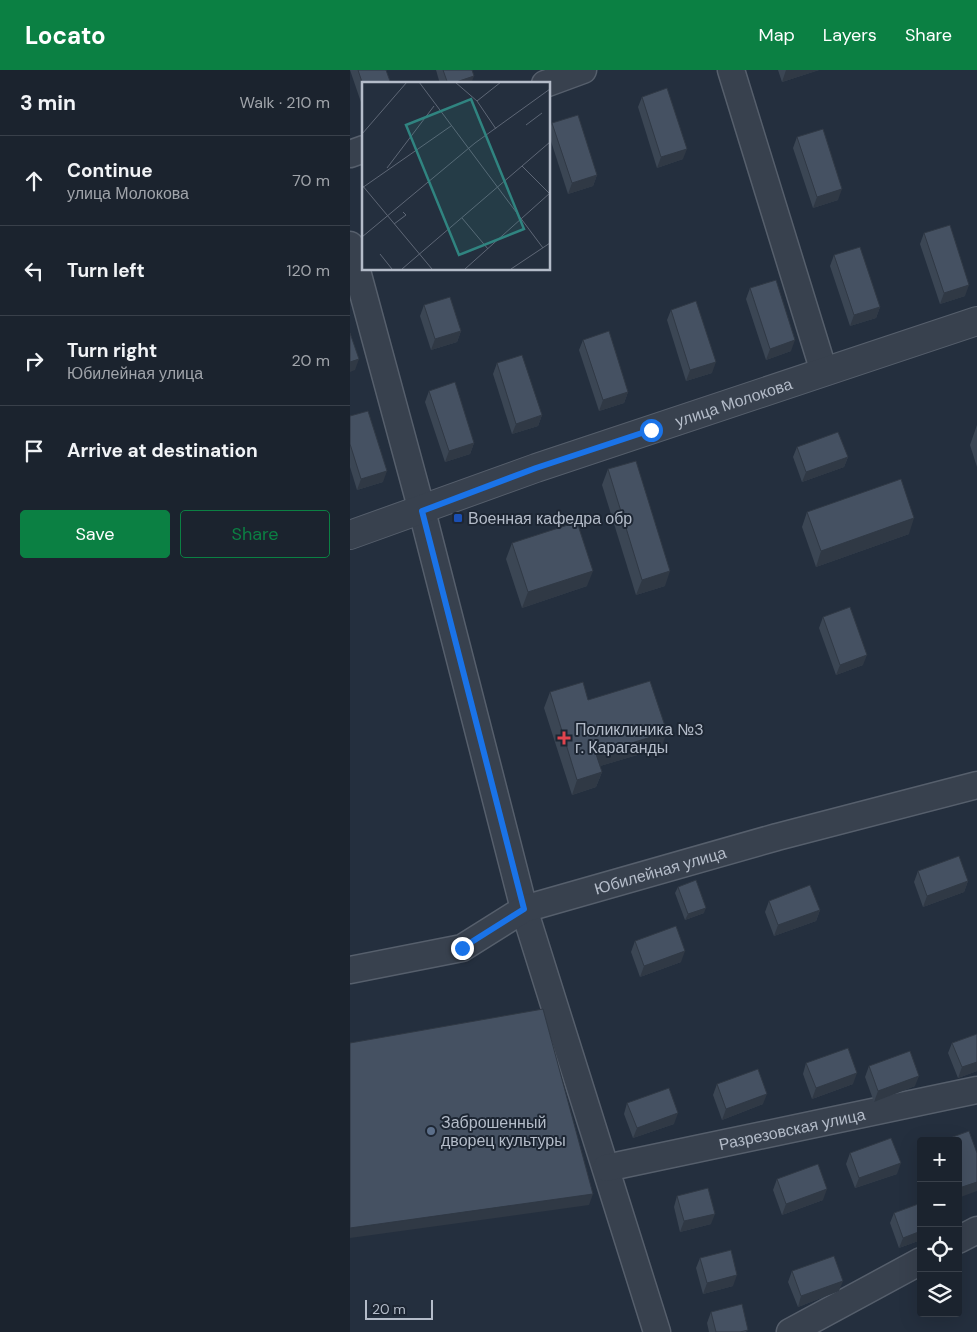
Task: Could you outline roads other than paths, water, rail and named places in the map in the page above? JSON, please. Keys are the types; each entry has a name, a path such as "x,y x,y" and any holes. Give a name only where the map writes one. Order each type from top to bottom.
{"street":[{"path":"550,82 583,70"},
{"path":"731,70 824,372"},
{"path":"350,154 362,150"},
{"path":"350,245 422,511 524,909 657,1332"},
{"name":"улица Молокова","path":"350,535 422,511 536,468 977,321"},
{"name":"Юбилейная улица","path":"350,970 462,948 524,909 777,837 977,785"},
{"name":"Разрезовская улица","path":"606,1168 977,1090"},
{"path":"962,1238 977,1230"},
{"path":"790,1332 917,1262"}],"place":[{"name":"Военная кафедра обр","path":"458,518"},
{"name":"Поликлиника №3 г. Караганды","path":"564,738"},
{"name":"Заброшенный дворец культуры","path":"431,1131"}]}
